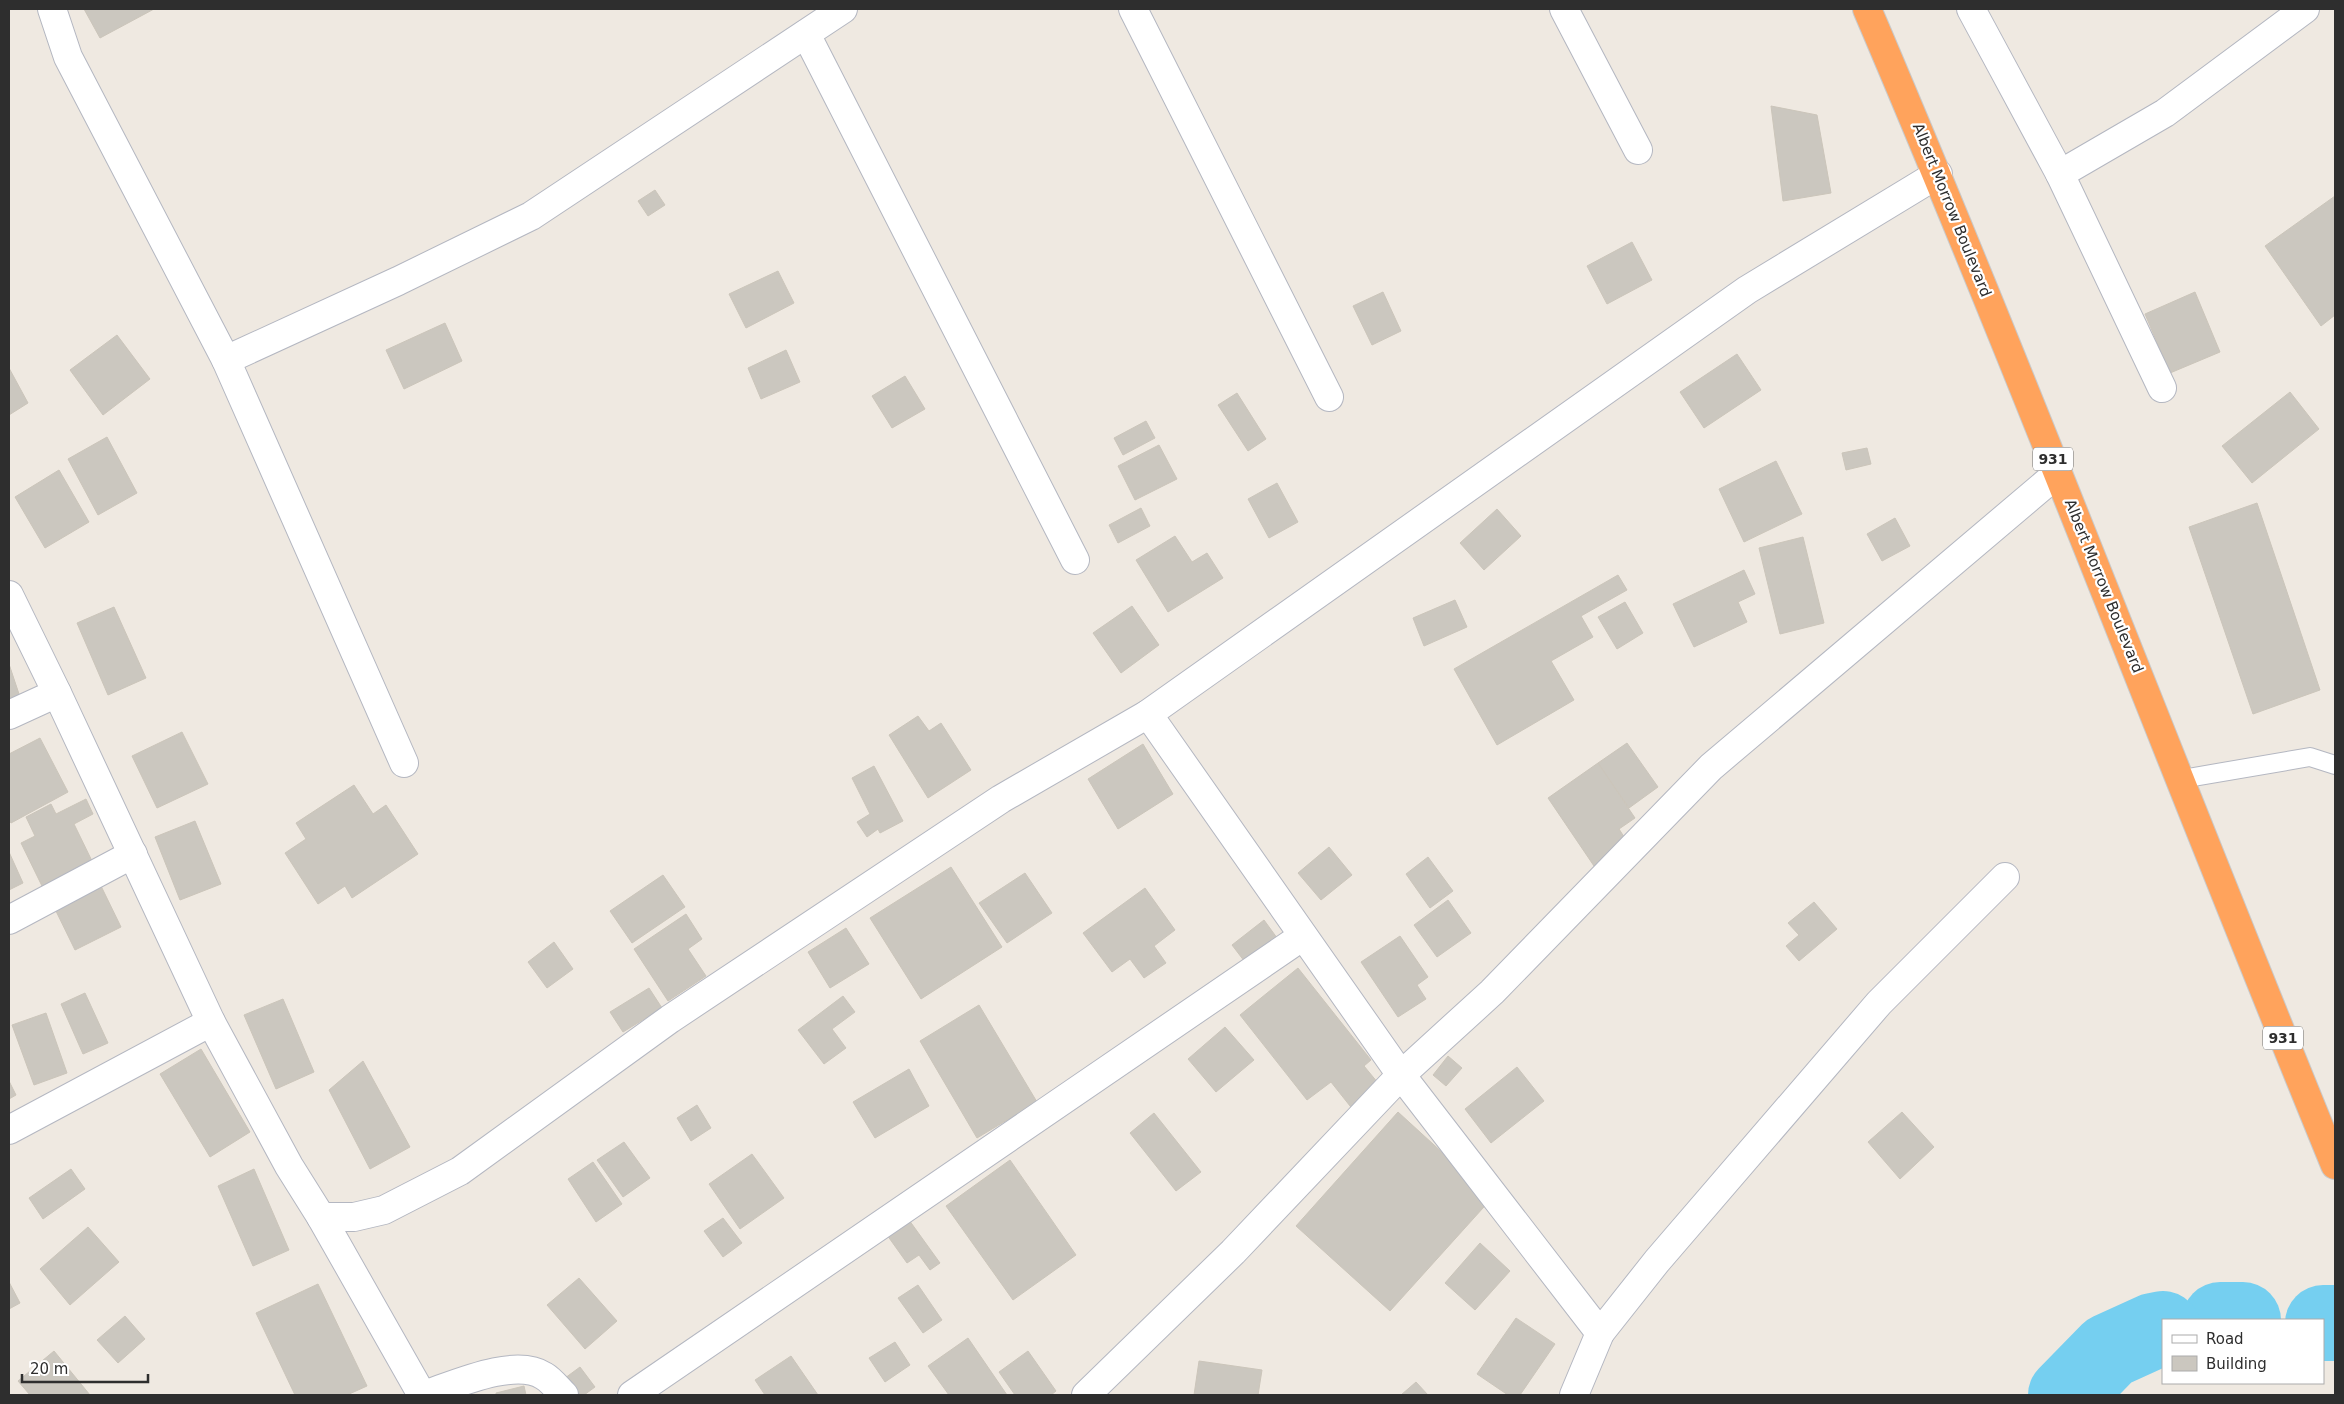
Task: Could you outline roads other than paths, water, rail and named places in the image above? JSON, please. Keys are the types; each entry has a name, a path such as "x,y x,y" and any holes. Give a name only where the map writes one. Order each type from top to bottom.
{"highway":[{"name":"Albert Morrow Boulevard","path":"1867,9 1938,174 2182,779 2232,912 2335,1165"}],"street":[{"path":"52,9 68,57 226,360 404,763"},
{"path":"226,360 398,281 531,216 843,9"},
{"path":"1133,9 1329,397"},
{"path":"1564,9 1638,150"},
{"path":"1971,9 2060,174 2162,388"},
{"path":"2060,174 2165,113 2305,9"},
{"path":"806,34 1076,560"},
{"path":"321,1216 354,1217 384,1210 460,1171 670,1019 1001,799 1148,714 1747,290 1938,174"},
{"path":"1086,1395 1234,1252 1402,1075 1492,992 1711,766 2058,473"},
{"path":"9,595 211,1022 289,1166 321,1216 423,1395 496,1372 524,1369 544,1376 564,1395"},
{"path":"9,715 57,693"},
{"path":"1148,714 1402,1075 1600,1333"},
{"path":"9,920 133,854"},
{"path":"1574,1395 1600,1333 1657,1261 1879,1003 2005,877"},
{"path":"632,1395 1303,936"},
{"path":"9,1130 211,1022"}],"lane":[{"path":"2182,779 2310,758 2335,765"}],"waterway":[{"path":"2324,1323 2335,1323"},
{"path":"2066,1395 2109,1351 2153,1331 2162,1329"}]}
